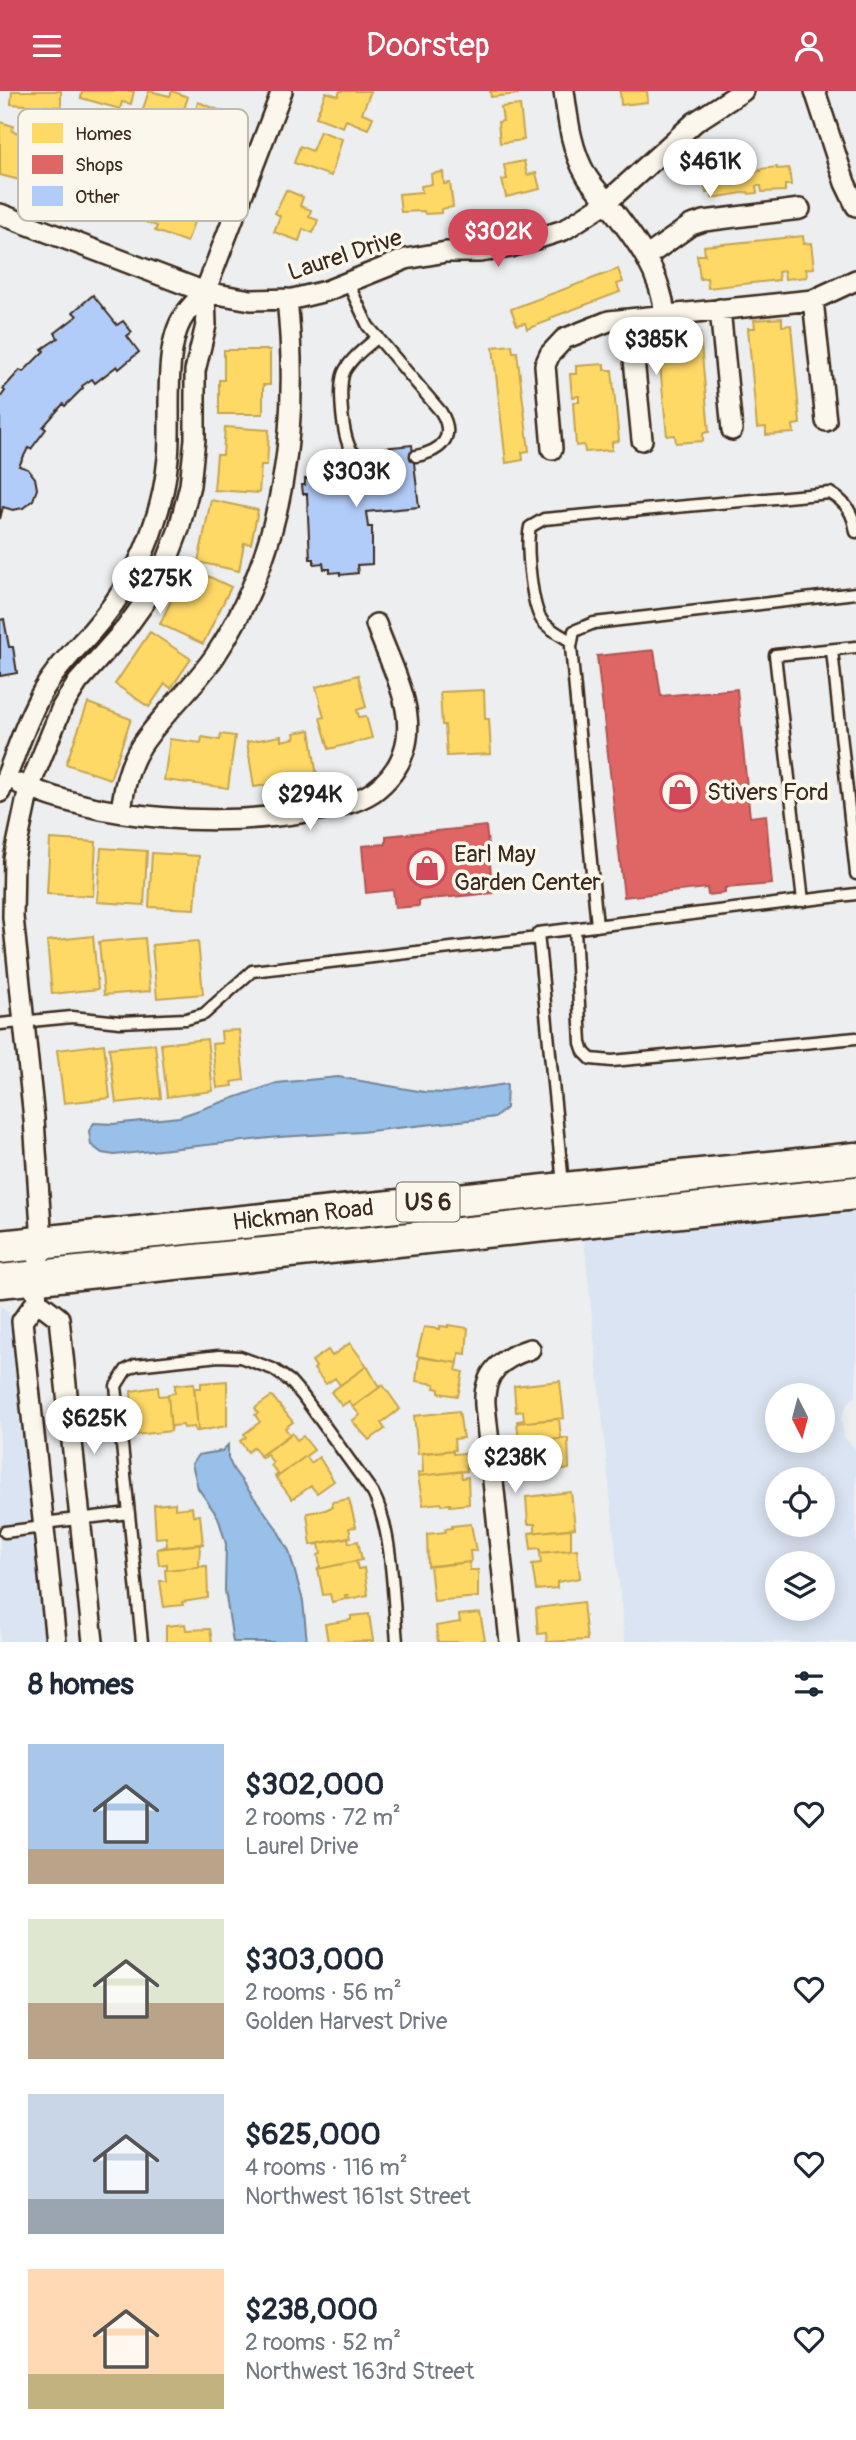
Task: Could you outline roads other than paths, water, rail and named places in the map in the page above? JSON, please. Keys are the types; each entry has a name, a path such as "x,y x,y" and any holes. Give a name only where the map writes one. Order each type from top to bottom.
{"highway":[{"name":"Hickman Road","path":"0,1247 856,1159"},
{"name":"Hickman Road","path":"0,1281 36,1289 856,1193"}],"street":[{"path":"564,91 569,128 577,157 587,177 646,257 661,286 665,315"},
{"name":"Laurel Drive","path":"21,221 205,292 251,300 287,299 326,291 406,260 446,252 480,252 540,239 564,230 607,202 695,122 743,91"},
{"path":"815,91 845,183 856,207"},
{"path":"248,176 279,92"},
{"path":"646,257 691,225 800,209"},
{"name":"Laurel Drive","path":"0,213 18,220"},
{"path":"55,1642 22,1321 36,1289 42,1243 34,1119 13,917 14,859 29,788 62,707 78,682 126,628 144,603 166,563 179,529 190,485 195,439 195,371 206,325 205,292 231,221"},
{"path":"552,449 545,365 550,354 564,339 609,321 813,300 856,280"},
{"path":"205,292 182,317 176,338 169,383 168,459 155,522 143,552 110,609 66,658 44,689 2,782 121,811 192,820 240,820 287,815 360,799 387,780 397,767 408,733 404,698 376,624"},
{"path":"121,811 127,777 141,746 215,657 239,616 258,575 270,539 286,467 291,359 287,299"},
{"path":"813,300 826,421"},
{"path":"720,309 732,430"},
{"path":"630,319 642,440"},
{"path":"0,898 13,917"},
{"path":"36,1289 59,1318 93,1642"},
{"path":"510,1642 485,1405 486,1388 491,1375 509,1356 530,1349"}],"lane":[{"path":"348,283 368,326 441,412 448,424 447,437 439,447 416,456"},
{"path":"377,337 359,353 345,370 341,380 345,436 351,450 359,457 384,459"},
{"path":"572,642 544,623 537,613 527,538 530,527 544,519 831,493 844,501 849,508 856,533"},
{"path":"597,926 572,642 574,631 594,623 856,593"},
{"path":"803,901 775,656 856,647"},
{"path":"832,650 856,874"},
{"path":"564,1188 537,933 856,894"},
{"path":"575,929 581,1044 591,1059 612,1061 856,1038"},
{"path":"0,1024 72,1017 120,1022 186,1019 204,1014 252,971 538,938"},
{"path":"142,1642 116,1386 126,1370 136,1365 219,1356 240,1357 261,1363 290,1381 362,1476 382,1511 397,1642"},
{"path":"5,1531 129,1513"}],"water":[{"path":"338,1077 424,1092 446,1093 507,1084 506,1108 496,1117 114,1155 102,1153 91,1145 89,1131 94,1123 113,1124 179,1117 277,1083"},
{"path":"228,1445 228,1458 233,1469 275,1526 289,1551 303,1601 307,1642 233,1642 225,1590 226,1544 218,1517 198,1488 192,1464 198,1455 222,1451"}],"place":[{"name":"Stivers Ford","path":"680,792"},
{"name":"Earl May Garden Center","path":"427,868"}]}
